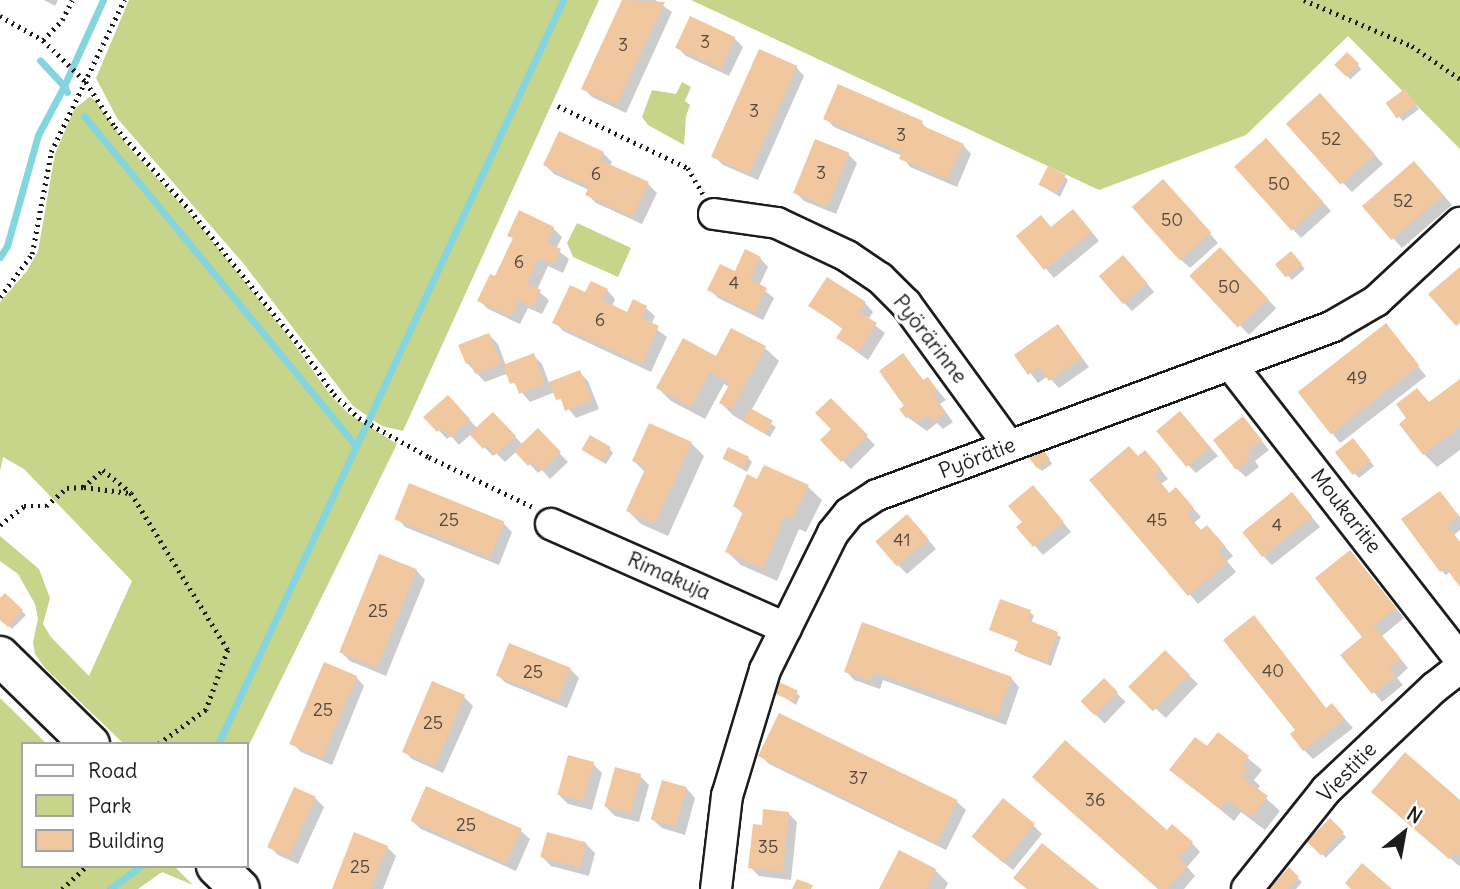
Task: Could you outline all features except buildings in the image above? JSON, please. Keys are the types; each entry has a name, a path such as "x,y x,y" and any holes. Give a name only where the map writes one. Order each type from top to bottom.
{"main road":[{"path":"0,656 88,742"},
{"path":"218,868 240,889"}],"street":[{"name":"Pyörärinne","path":"714,214 777,223 847,256 880,278 906,304 1009,446"},
{"name":"Pyörätie","path":"716,889 727,796 765,670 833,533 849,513 877,495 1333,326 1376,301 1460,223"},
{"name":"Moukaritie","path":"1231,365 1460,659"},
{"name":"Rimakuja","path":"551,524 786,628"},
{"name":"Viestitie","path":"1248,889 1326,790 1434,688 1460,668"}],"path":[{"path":"43,40 62,20 72,0"},
{"path":"0,297 32,254 51,152 62,123 86,82 124,0"},
{"path":"1304,0 1412,46 1460,79"},
{"path":"0,16 43,40 80,75 115,127 190,209 303,350 334,394 359,418 429,457 515,496 535,508 551,524"},
{"path":"558,106 688,168 714,214"},
{"path":"83,487 103,470 131,493 228,650 206,710 162,742"},
{"path":"0,525 24,506 46,506 67,488 83,487 99,492 131,493"},
{"path":"62,889 86,868"}],"green space":[{"path":"129,0 599,0 403,431 382,426 353,406 243,263 117,118 96,78"},
{"path":"691,0 1460,0 1460,149 1348,36 1246,135 1099,190"},
{"path":"682,82 691,87 685,101 690,105 686,116 684,145 648,125 642,117 652,90 676,94"},
{"path":"89,97 95,100 126,144 198,223 289,337 331,396 349,414 397,444 248,747 248,742 122,742 45,668 35,654 33,642 38,619 35,604 18,574 0,561 0,536 39,569 50,598 43,624 51,637 89,676 132,581 24,469 3,457 0,471 0,302 27,271 38,251 55,154 74,110"},
{"path":"577,223 631,248 618,277 573,257 567,243"},
{"path":"0,698 45,742 21,742 21,868 176,868 193,885 162,872 138,889 0,889"}],"waterway":[{"path":"67,92 64,86 103,0"},
{"path":"219,742 563,0"},
{"path":"0,257 7,246 38,135 64,86 40,60"},
{"path":"84,116 356,446"},
{"path":"110,889 138,868"}]}
